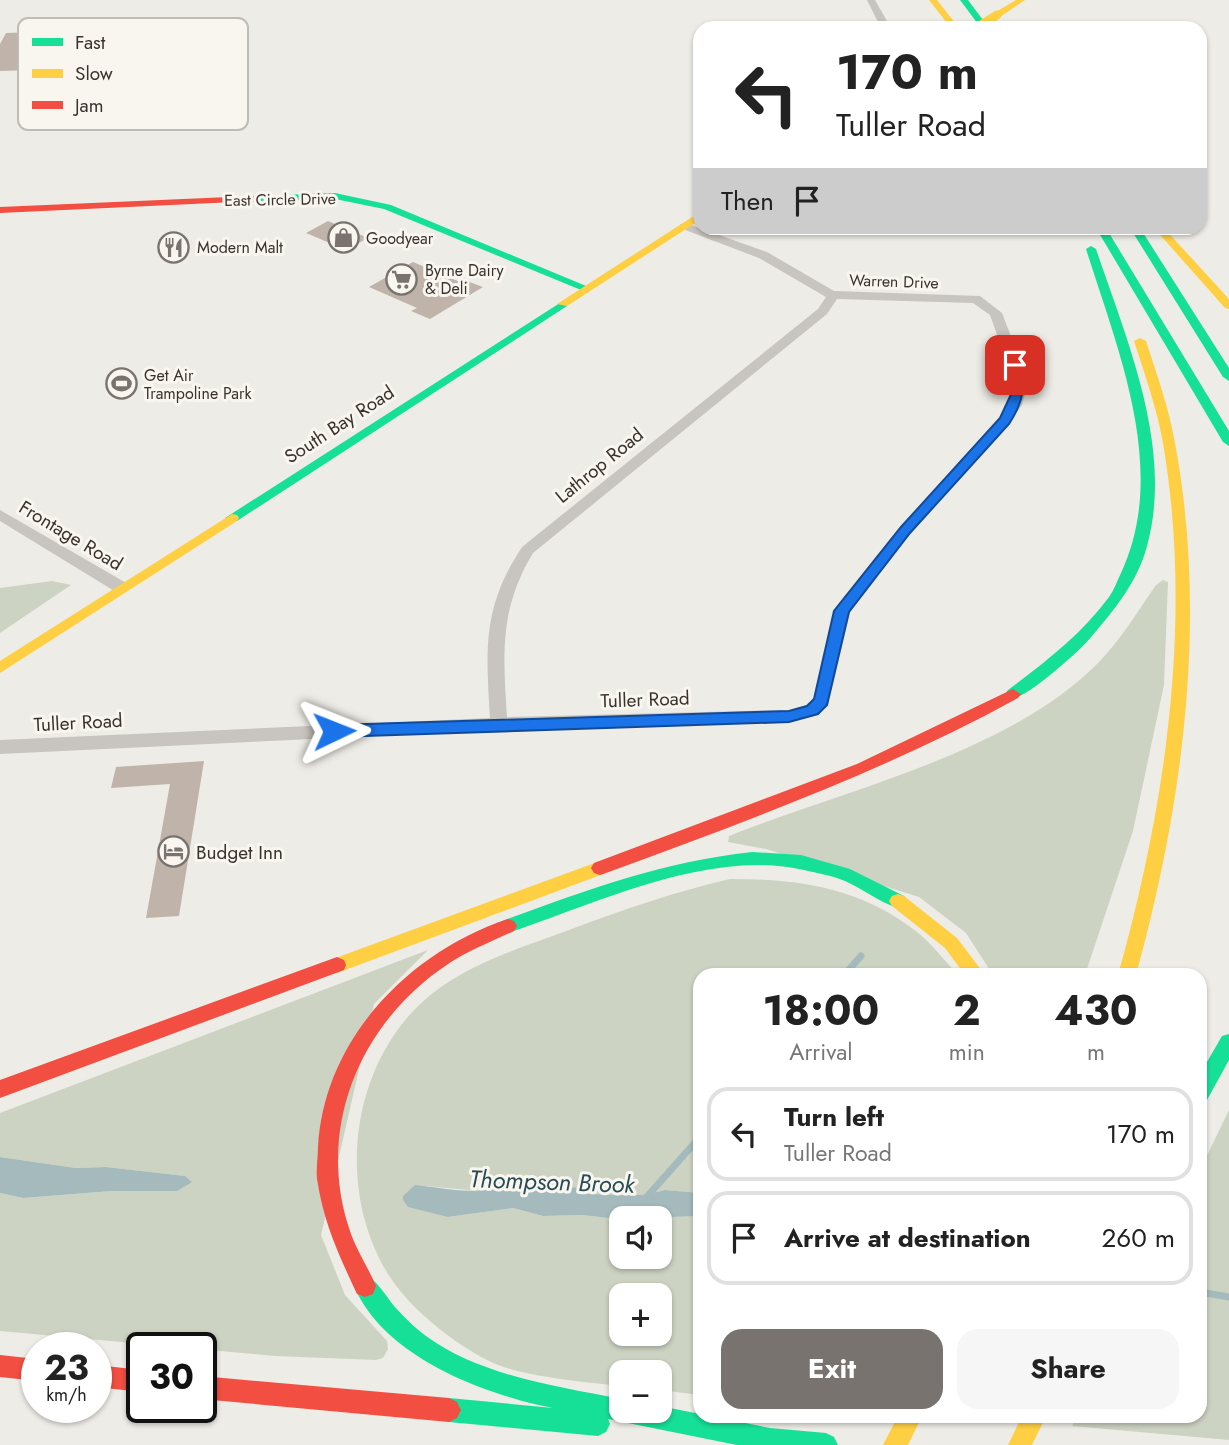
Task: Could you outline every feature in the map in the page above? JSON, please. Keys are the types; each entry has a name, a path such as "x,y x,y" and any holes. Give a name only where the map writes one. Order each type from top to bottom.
{"main road":[{"path":"920,0 933,21"},
{"path":"933,0 950,21"},
{"path":"964,0 980,21"},
{"path":"987,21 1021,0"},
{"name":"East Circle Drive","path":"0,210 260,199 355,198 387,207 579,286"},
{"name":"South Bay Road","path":"0,668 116,585 579,286 693,207"},
{"name":"South Bay Road","path":"579,286 693,220"},
{"path":"1105,235 1229,442"},
{"path":"1139,235 1229,377"},
{"path":"1165,235 1229,306"},
{"path":"0,1089 802,792 975,715 1051,667 1092,628 1125,586 1141,550 1147,514 1142,432 1130,377 1087,244 1124,305 1153,380 1173,460 1184,564 1181,660 1162,819 1149,891 1129,968"},
{"name":"South Bay Road","path":"0,652 116,585"},
{"path":"771,1440 528,1392 479,1376 436,1357 404,1332 381,1309 360,1280 345,1251 328,1193 326,1164 333,1108 352,1054 384,1008 409,983 460,946 644,877 723,859 800,862 852,876 916,912 956,949 971,968"},
{"path":"1207,1082 1229,1042"},
{"path":"1207,1086 1229,1059"},
{"path":"0,1366 21,1368"},
{"path":"217,1388 826,1445"},
{"path":"895,1445 906,1423"},
{"path":"1020,1445 1031,1423"}],"street":[{"path":"871,0 882,21"},
{"name":"Warren Drive","path":"684,226 693,229"},
{"name":"Warren Drive","path":"708,235 762,255 819,290 834,295 968,299 991,307"},
{"name":"Lathrop Road","path":"499,724 495,628 499,601 512,572 527,550 823,311 834,295"},
{"name":"Tuller Road","path":"0,747 499,724 789,716 812,710 822,701 842,611 905,530 1015,405 1019,390 1015,365 991,307"},
{"name":"Frontage Road","path":"0,515 116,585"}],"green space":[{"path":"1163,580 1168,582 1164,685 1133,831 1087,968 988,968 966,933 919,897 766,849 728,842 729,836 924,766 1020,721 1062,694 1099,662 1156,585"},
{"path":"52,581 71,585 0,633 0,588"},
{"path":"730,879 804,884 851,895 895,917 917,932 952,968 693,968 693,1192 665,1190 644,1195 588,1194 574,1187 558,1192 529,1186 468,1190 415,1185 448,1217 513,1208 543,1216 609,1218 609,1269 672,1269 672,1217 693,1216 693,1394 672,1392 672,1360 609,1360 609,1385 534,1375 487,1360 446,1334 397,1287 372,1242 362,1208 357,1172 358,1137 364,1102 376,1068 393,1037 415,1009 449,982 487,961 609,915"},
{"path":"428,950 374,1004 321,1235 345,1295 387,1341 388,1349 383,1358 376,1360 275,1356 217,1351 217,1332 126,1332 126,1342 112,1341 112,1332 0,1331 0,1193 23,1198 112,1191 177,1191 184,1176 106,1167 76,1168 0,1157 0,1113"},
{"path":"1229,1110 1229,1440 1072,1426 1074,1423 1207,1423 1207,1156"}],"shaded area":[{"path":"0,1157 76,1168 106,1167 185,1176 192,1182 177,1191 112,1191 23,1198 0,1193"},
{"path":"505,1181 558,1192 574,1187 588,1194 644,1195 665,1190 693,1192 693,1216 672,1217 672,1206 609,1206 609,1218 582,1215 543,1216 513,1208 448,1217 408,1207 403,1200 403,1196 415,1185 486,1190"}],"building":[{"path":"6,33 18,33 18,71 0,71 0,44"},
{"name":"Goodyear","path":"328,221 368,238 346,250 306,233"},
{"path":"413,262 460,282 464,280 483,287 430,319 411,311 417,308 369,287"},
{"name":"Budget Inn","path":"204,761 179,916 146,918 170,784 111,788 116,767"}],"waterway":[{"path":"850,968 861,956"},
{"path":"644,1200 693,1145"},
{"name":"Thompson Brook","path":"1207,1293 1229,1297"}],"traffic: fast":[{"path":"964,0 980,21"},
{"path":"252,199 335,196 387,207 585,288"},
{"path":"1105,235 1229,442"},
{"path":"1139,235 1229,377"},
{"path":"1013,694 1075,646 1117,597 1140,547 1148,494 1145,438 1132,380 1091,249"},
{"path":"232,518 563,304"},
{"path":"508,926 655,875 703,864 752,859 801,862 850,875 898,901"},
{"path":"1207,1081 1229,1042"},
{"path":"365,1286 388,1316 418,1344 469,1373 545,1395 771,1440"},
{"path":"449,1410 598,1424"},
{"path":"751,1438 826,1445"}],"traffic: slow":[{"path":"933,0 950,21"},
{"path":"997,15 1021,0"},
{"path":"987,21 997,15"},
{"path":"563,304 693,220"},
{"path":"1165,235 1229,306"},
{"path":"1129,968 1158,851 1169,782 1182,640 1178,504 1166,430 1140,341"},
{"path":"0,668 232,518"},
{"path":"337,965 600,868"},
{"path":"898,901 951,943 971,968"},
{"path":"895,1445 906,1423"},
{"path":"1020,1445 1031,1423"}],"traffic: jam":[{"path":"0,210 252,199"},
{"path":"600,868 810,790 914,746 1013,694"},
{"path":"365,1286 338,1231 327,1176 329,1122 345,1072 371,1026 408,985 454,951 508,926"},
{"path":"0,1089 337,965"},
{"path":"0,1366 21,1368"},
{"path":"112,1378 126,1379"},
{"path":"217,1388 449,1410"}],"place":[{"name":"Goodyear","path":"343,238"},
{"name":"Modern Malt","path":"174,247"},
{"name":"Byrne Dairy & Deli","path":"402,279"},
{"name":"Get Air Trampoline Park","path":"121,384"},
{"name":"Budget Inn","path":"173,852"}],"route":[{"path":"334,731 789,716 812,710 822,701 842,611 905,530 1004,421 1015,405 1019,390 1015,365"}]}
